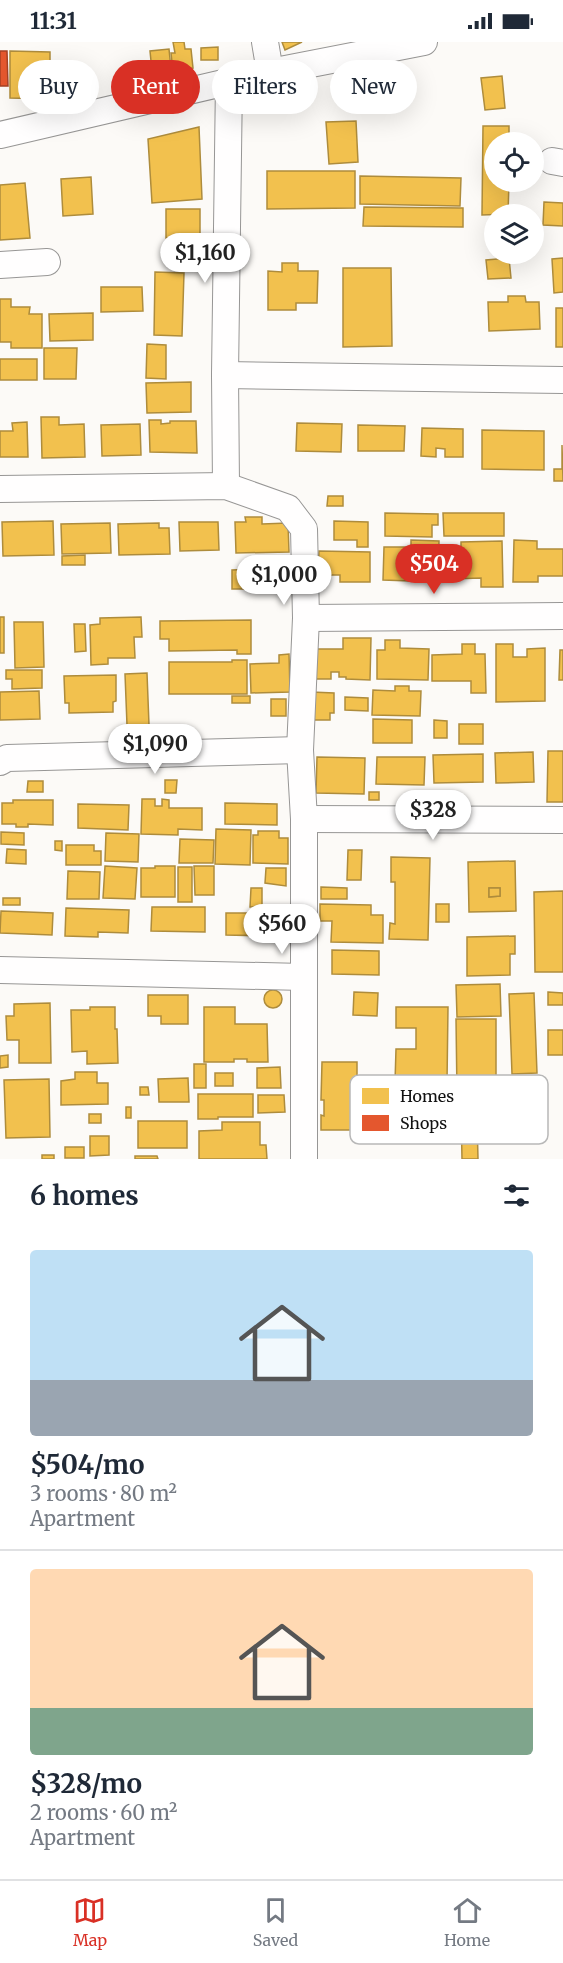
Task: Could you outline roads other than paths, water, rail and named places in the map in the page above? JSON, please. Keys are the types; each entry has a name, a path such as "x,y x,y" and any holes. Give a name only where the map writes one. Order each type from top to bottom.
{"street":[{"path":"265,42 268,60"},
{"path":"318,63 424,42"},
{"path":"0,135 212,85"},
{"path":"226,486 229,114"},
{"path":"0,265 47,262"},
{"path":"225,375 563,380"},
{"path":"0,489 226,486 288,508 304,529 306,618 300,750 304,819 304,1159"},
{"path":"306,618 563,616"},
{"path":"0,762 7,758 300,750"},
{"path":"304,819 563,820"},
{"path":"0,970 303,977"}]}
